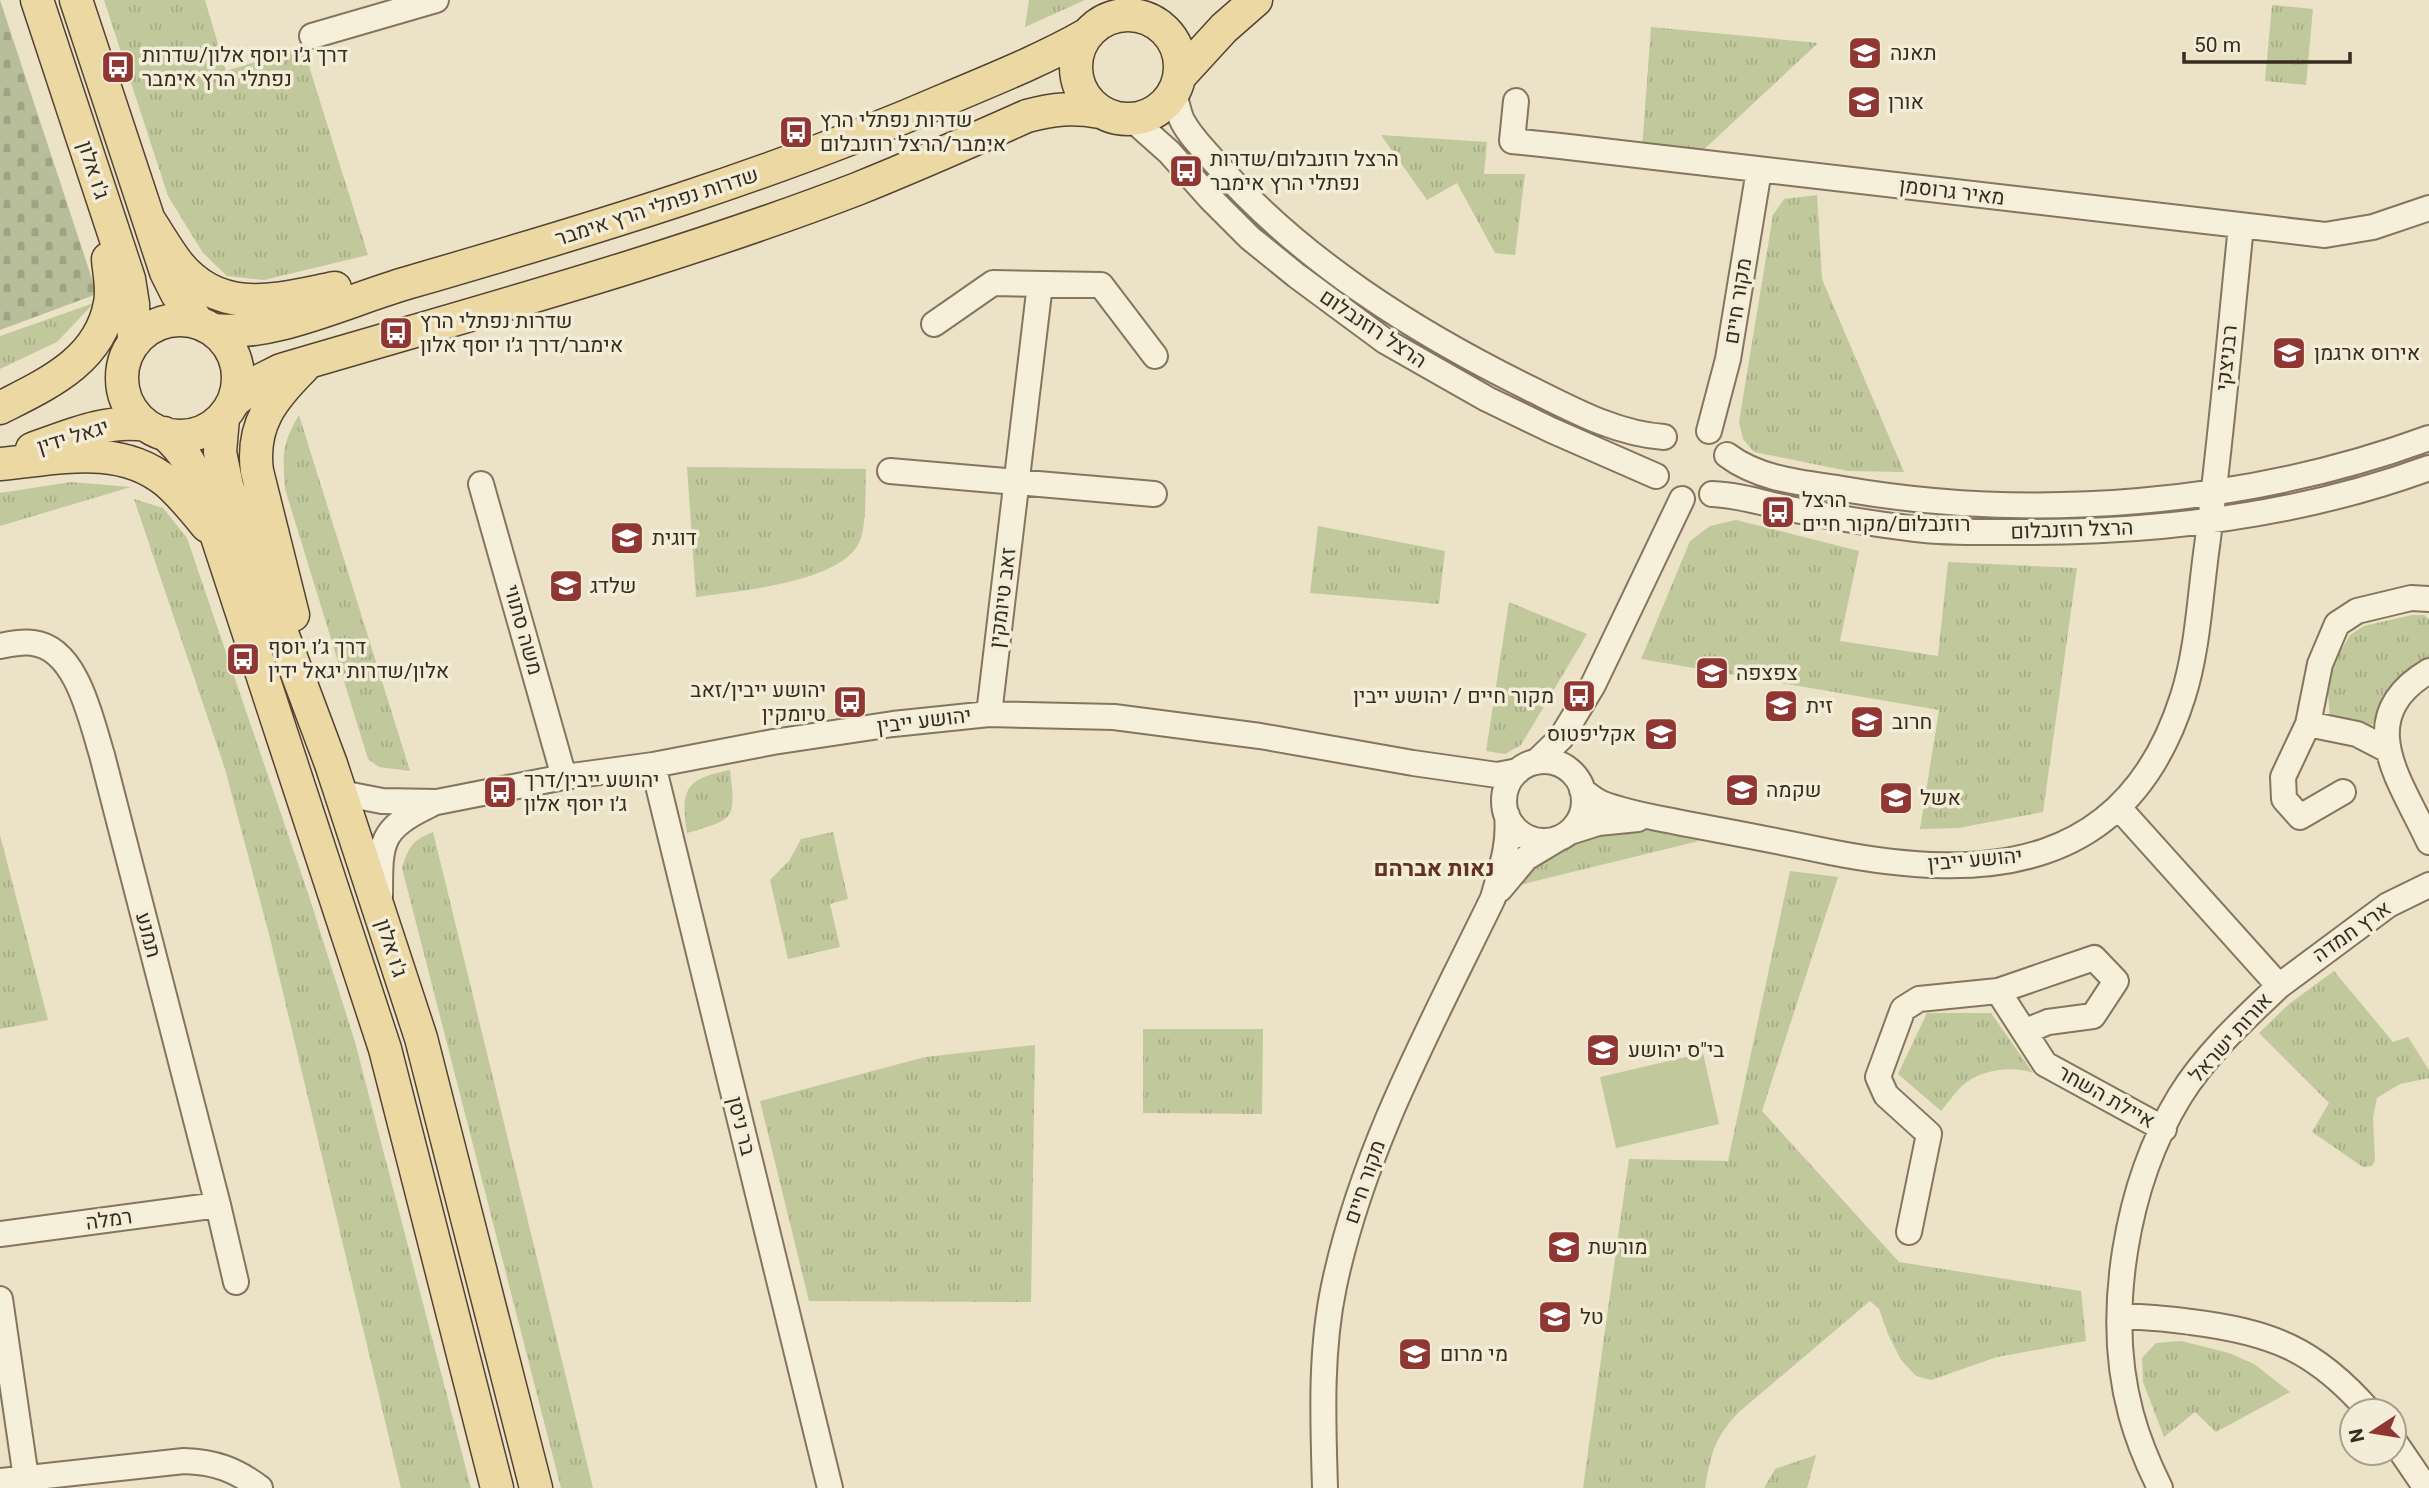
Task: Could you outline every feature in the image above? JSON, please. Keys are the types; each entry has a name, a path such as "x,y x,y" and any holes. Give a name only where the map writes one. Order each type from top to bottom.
{"main road":[{"name":"ג'ו אלון","path":"37,0 129,279 133,304 129,352"},
{"name":"ג'ו אלון","path":"76,0 166,272 177,294 205,326"},
{"path":"1177,84 1178,50 1169,35 1144,7 1107,19 1086,35 1078,51 1077,76 1087,100 1100,111 1115,118 1133,120 1157,111 1224,28 1256,0"},
{"name":"שדרות נפתלי הרץ אימבר","path":"205,326 231,332 258,329 594,228 841,144 1045,57 1086,35"},
{"path":"129,352 122,379 125,396 134,412 155,429 180,436 196,434 210,428 261,380 282,370 581,282 789,213 858,188 1027,116 1075,107 1100,111"},
{"path":"0,410 72,368 94,344 111,300 103,198"},
{"path":"149,220 180,266 200,284 238,301 272,300 511,253"},
{"path":"0,410 60,391 129,352 146,331 162,323 180,319 205,326 228,344 236,362 238,382 228,409"},
{"path":"309,362 270,403 254,452 336,778"},
{"name":"ג'ו אלון","path":"228,409 220,452 227,486 336,778 421,1038 536,1488"},
{"name":"יגאל ידין","path":"0,458 103,425 128,422 155,429"},
{"name":"ג'ו אלון","path":"155,429 181,449 191,464 218,538 385,1049 497,1488"},
{"path":"0,464 97,455 124,459 165,480 218,538"}],"street":[{"path":"312,36 436,0"},
{"name":"הרצל רוזנבלום","path":"1177,84 1181,118 1190,134 1230,179 1313,254 1400,317 1500,374 1562,405 1623,430 1664,437"},
{"name":"מאיר גרוסמן","path":"1516,101 1512,141 1759,170 2325,235 2373,227 2429,208"},
{"name":"הרצל רוזנבלום","path":"1133,120 1169,152 1250,237 1297,276 1385,341 1488,399 1656,476"},
{"name":"מקור חיים","path":"1709,431 1728,359 1759,170"},
{"name":"רבניצקי","path":"2214,491 2241,226"},
{"path":"934,324 993,283 1101,285 1155,356"},
{"name":"זאב טיומקין","path":"989,714 1040,284"},
{"path":"1685,426 1698,426 1709,431 1718,437 1727,456 1725,477 1720,486 1712,494 1702,498 1682,499 1666,491 1653,466 1654,455 1664,437 1674,429 1685,426"},
{"name":"הרצל רוזנבלום","path":"1727,456 1755,471 1793,481 1919,501 2005,505 2111,504 2262,484 2336,468 2429,438"},
{"name":"הרצל רוזנבלום","path":"1712,494 1739,496 1787,508 1916,529 1969,532 2113,531 2266,512 2343,495 2429,468"},
{"path":"890,471 1154,494"},
{"name":"משה סתווי","path":"481,484 564,777"},
{"name":"יהושע ייבין","path":"1579,784 1602,804 1653,817 1887,862 1951,865 2018,859 2071,842 2097,827 2130,797 2158,754 2183,697 2191,664 2214,491"},
{"path":"1593,685 1574,739 1573,764 1583,811 1564,835 1545,841 1524,836 1513,827 1505,808 1507,787 1527,766 1561,738 1593,685 1682,499"},
{"path":"2343,792 2300,817 2284,799 2283,777 2308,724 2320,664 2337,624 2357,611 2411,598 2429,599"},
{"name":"תמנע","path":"0,646 33,643 52,649 69,666 81,693 102,755 236,1282"},
{"path":"2429,671 2400,692 2386,732 2386,749 2391,766 2429,842"},
{"name":"יהושע ייבין","path":"336,778 382,801 437,802 564,777 653,765 772,742 893,724 989,714 1114,717 1260,736 1497,775 1527,766"},
{"path":"2308,724 2357,734 2386,749"},
{"name":"יהושע ייבין","path":"1413,763 1490,790 1505,808"},
{"path":"1527,766 1557,763 1565,767 1579,784"},
{"name":"בר ניסן","path":"653,765 830,1488"},
{"name":"יהושע ייבין","path":"380,914 380,864 384,842 396,824 437,802"},
{"name":"מקור חיים","path":"1325,1488 1325,1354 1334,1289 1356,1202 1377,1143 1493,898 1509,835 1505,808"},
{"name":"אורות ישראל","path":"2119,808 2279,986 2233,1030 2179,1098 2145,1171 2123,1250 2121,1360 2130,1413 2160,1488"},
{"name":"יהושע ייבין","path":"1564,835 1598,823 1653,817"},
{"name":"מקור חיים","path":"1493,898 1526,858 1564,835"},
{"name":"ארץ חמדה","path":"2279,986 2388,905 2429,885"},
{"path":"1909,1232 1929,1134 1886,1095 1878,1077 1903,1009 1919,999 1998,991 2094,958 2116,981 2093,1016 2049,1022 2026,1031"},
{"name":"איילת השחר","path":"1998,991 2045,1064 2164,1129"},
{"name":"רמלה","path":"0,1234 218,1205"},
{"path":"0,1298 26,1478"},
{"path":"2121,1317 2141,1316 2214,1325 2280,1341 2334,1375 2356,1397"},
{"path":"2408,1458 2425,1478"},
{"path":"0,1481 194,1461 227,1467 260,1488"}],"green space":[{"path":"0,0 97,294 0,330"},
{"path":"104,0 205,0 226,71 303,47 368,255 264,280 227,276 203,253 168,196"},
{"path":"1029,0 1085,0 1025,27"},
{"path":"2272,5 2313,9 2306,85 2265,81"},
{"path":"1651,27 1818,43 1699,154 1642,149"},
{"path":"1381,135 1487,142 1484,174 1525,174 1515,255 1495,253 1457,183 1427,200"},
{"path":"1817,195 1822,279 1904,472 1848,471 1754,452 1743,439 1739,422 1773,215 1784,199"},
{"path":"94,303 57,342 0,369 0,336"},
{"path":"299,415 410,771 379,767 368,759 285,489 284,451"},
{"path":"687,467 866,469 865,512 861,538 852,553 813,575 762,588 696,597"},
{"path":"71,482 131,487 0,526 0,493"},
{"path":"134,499 163,508 187,538 308,893 355,1042 471,1488 401,1488 269,934 225,769"},
{"path":"1736,520 1859,551 1840,641 1938,656 1948,562 2077,568 2043,812 1958,828 1920,829 1939,710 1641,659 1690,541 1710,526"},
{"path":"1318,526 1445,551 1439,604 1310,593"},
{"path":"1509,602 1587,634 1521,745 1505,754 1486,751"},
{"path":"2412,615 2424,615 2429,619 2429,657 2400,677 2372,725 2349,727 2330,719 2328,693 2333,664 2350,635 2364,626"},
{"path":"730,770 733,799 729,815 715,824 687,833 685,805 689,788 704,777"},
{"path":"1652,831 1699,841 1519,885 1547,859 1579,842 1614,834"},
{"path":"433,832 593,1488 561,1488 402,868 412,846 420,838"},
{"path":"833,832 848,899 830,904 840,947 788,959 770,880 789,861 801,839"},
{"path":"0,835 48,1020 0,1029"},
{"path":"1790,871 1838,877 1762,1111 1899,1262 2081,1291 2086,1341 1997,1357 1931,1380 1916,1376 1901,1360 1879,1309 1870,1301 1731,1421 1715,1447 1705,1488 1583,1488 1629,1159 1728,1161"},
{"path":"2334,971 2393,1042 2408,1037 2429,1070 2429,1078 2400,1084 2377,1098 2373,1118 2375,1160 2372,1166 2363,1167 2312,1132 2329,1103 2259,1033 2289,1004"},
{"path":"1927,1013 1991,1013 2033,1073 2006,1069 1978,1076 1960,1088 1941,1111 1898,1074"},
{"path":"1143,1029 1263,1029 1262,1114 1143,1113"},
{"path":"1035,1045 1031,1302 809,1301 760,1101 925,1057"},
{"path":"1703,1053 1719,1124 1616,1148 1600,1077"},
{"path":"2181,1341 2229,1353 2254,1364 2290,1392 2216,1432 2195,1412 2164,1437 2143,1382 2142,1358 2156,1343"},
{"path":"1816,1455 1807,1488 1764,1488 1775,1469"}],"place":[{"name":"תאנה","path":"1865,53"},
{"name":"דרך ג׳ו יוסף אלון/שדרות נפתלי הרץ אימבר","path":"118,67"},
{"name":"אורן","path":"1864,102"},
{"name":"שדרות נפתלי הרץ אימבר/הרצל רוזנבלום","path":"796,132"},
{"name":"הרצל רוזנבלום/שדרות נפתלי הרץ אימבר","path":"1186,171"},
{"name":"שדרות נפתלי הרץ אימבר/דרך ג׳ו יוסף אלון","path":"396,333"},
{"name":"אירוס ארגמן","path":"2289,353"},
{"name":"הרצל רוזנבלום/מקור חיים","path":"1778,512"},
{"name":"דוגית","path":"627,538"},
{"name":"שלדג","path":"566,586"},
{"name":"דרך ג׳ו יוסף אלון/שדרות יגאל ידין","path":"243,659"},
{"name":"צפצפה","path":"1712,673"},
{"name":"מקור חיים / יהושע ייבין","path":"1579,696"},
{"name":"יהושע ייבין/זאב טיומקין","path":"850,702"},
{"name":"זית","path":"1781,706"},
{"name":"חרוב","path":"1867,722"},
{"name":"אקליפטוס","path":"1661,734"},
{"name":"שקמה","path":"1742,790"},
{"name":"יהושע ייבין/דרך ג׳ו יוסף אלון","path":"500,792"},
{"name":"אשל","path":"1896,798"},
{"name":"בי\"ס יהושע","path":"1603,1050"},
{"name":"מורשת","path":"1564,1247"},
{"name":"טל","path":"1555,1317"},
{"name":"מי מרום","path":"1415,1354"}],"district":[{"name":"נאות אברהם","path":"1434,869"}]}
